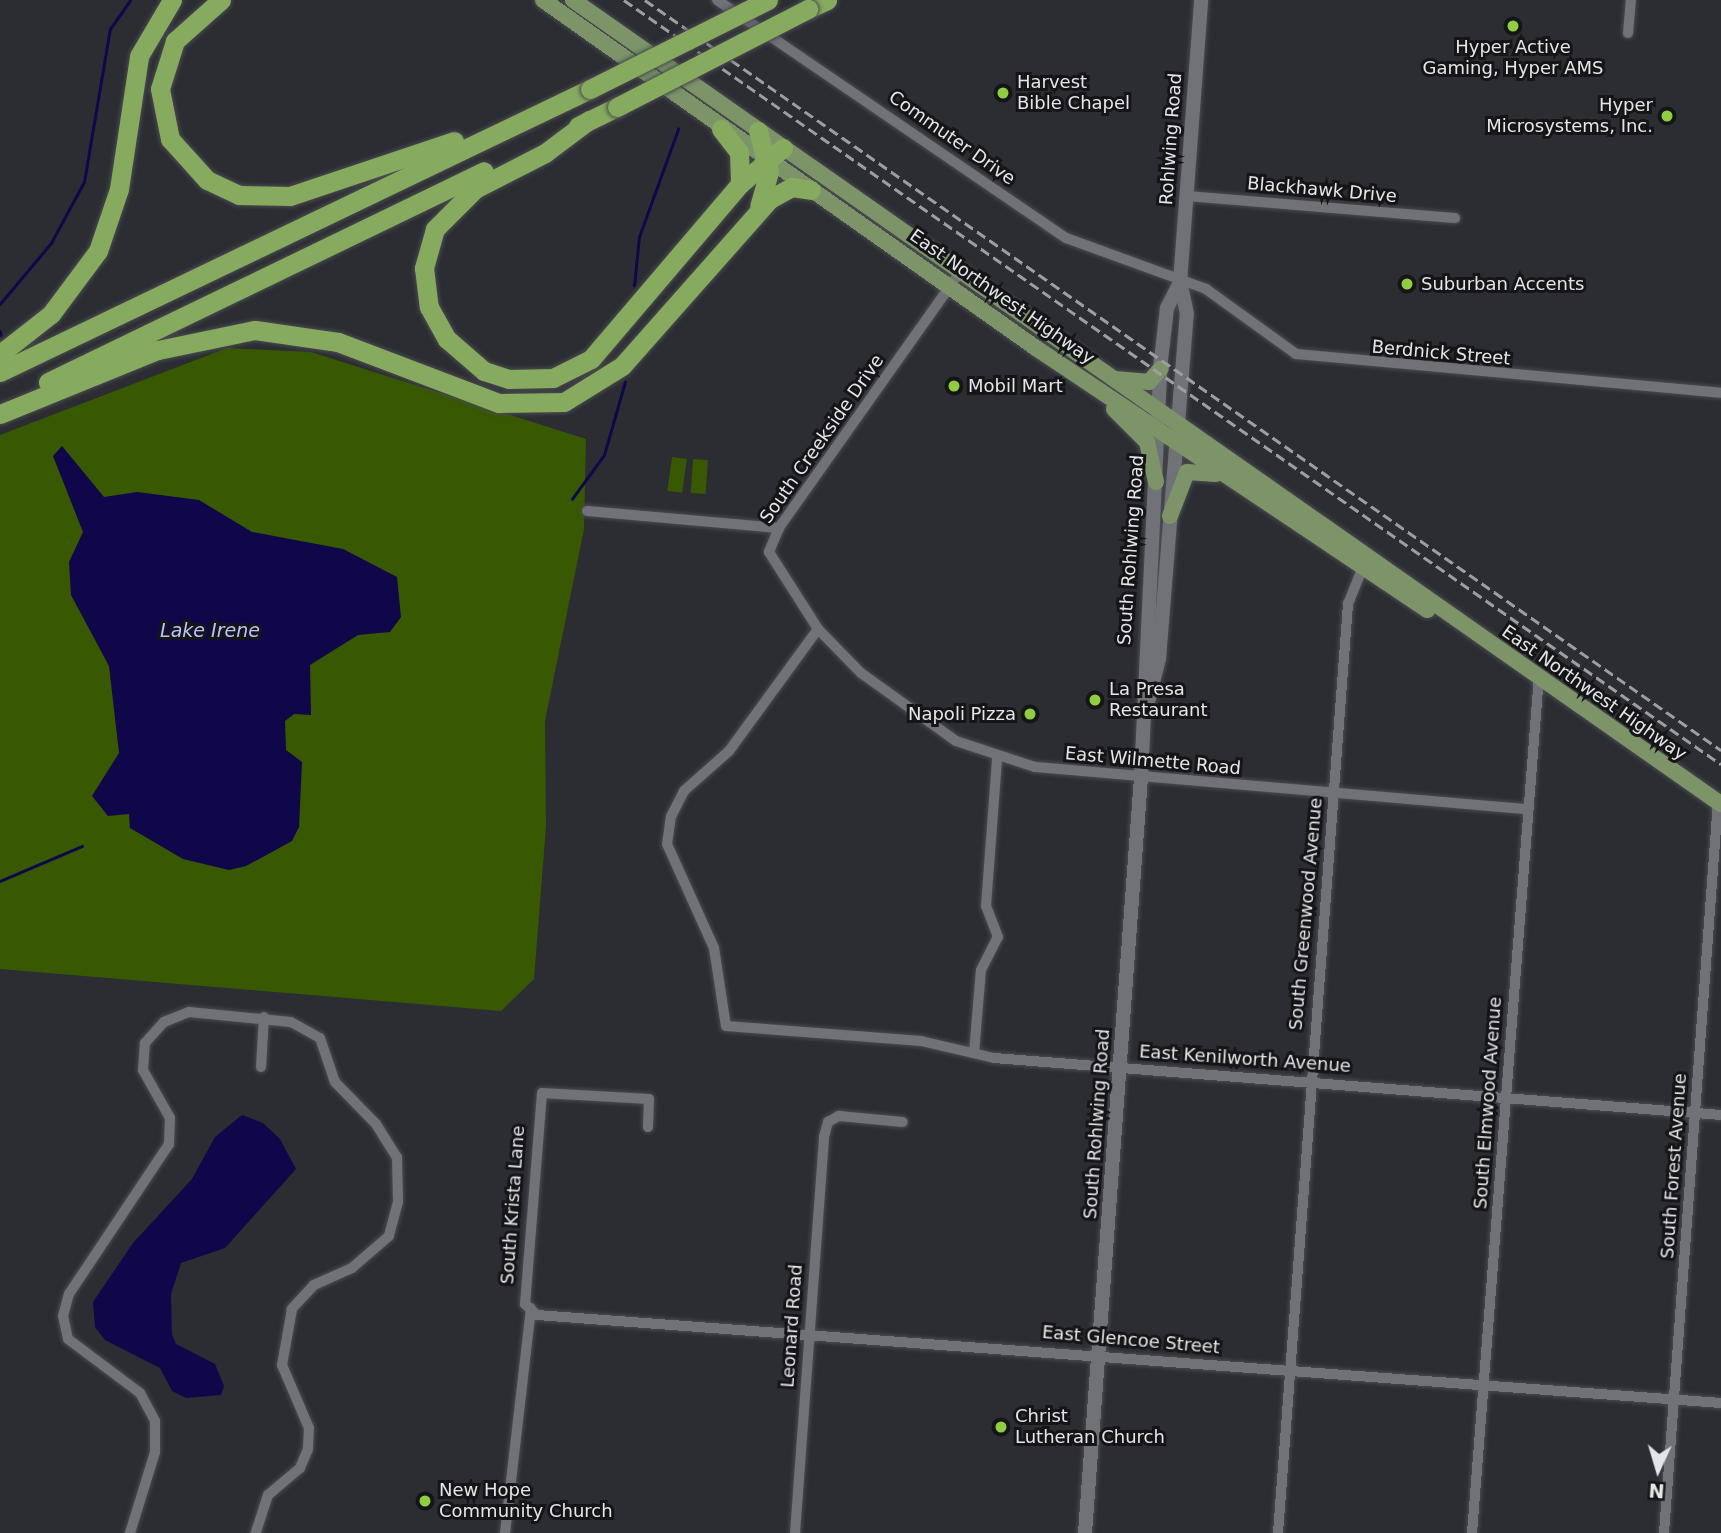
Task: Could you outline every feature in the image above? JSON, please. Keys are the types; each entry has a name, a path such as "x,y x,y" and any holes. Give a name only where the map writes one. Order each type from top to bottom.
{"highway":[{"path":"0,354 51,314 98,251 119,189 139,56 172,0"},
{"path":"221,0 175,41 163,69 160,106 170,139 194,170 239,195 317,191 556,104"},
{"path":"0,372 590,89 768,0"},
{"path":"0,405 617,107 827,0"},
{"path":"589,120 545,153 475,189 435,229 424,268 429,307 447,339 484,371 533,379 582,365 740,184 775,153"},
{"path":"721,129 739,152 740,184"},
{"path":"758,131 775,153"},
{"path":"755,213 768,185 775,153"},
{"path":"0,414 158,350 255,330 338,342 499,403 565,402 622,366 755,213 783,190 811,190"}],"main road":[{"name":"East Northwest Highway","path":"543,0 721,129 775,153 955,279 1036,348 1176,430 1369,555 1444,615 1539,676 1719,803"},
{"path":"573,0 758,131"},
{"name":"East Northwest Highway","path":"775,153 811,190 1098,370 1161,421"},
{"path":"1036,348 1135,425 1152,454 1156,482"},
{"path":"1098,370 1136,384 1149,382 1161,368"},
{"name":"East Northwest Highway","path":"1176,430 1229,479 1360,570 1416,606 1444,615"},
{"path":"1170,516 1187,472 1201,468 1229,479"}],"street":[{"name":"Commuter Drive","path":"717,0 1066,238 1180,282"},
{"name":"Rohlwing Road","path":"1176,430 1187,314 1180,282 1201,0"},
{"path":"1628,33 1631,0"},
{"name":"Blackhawk Drive","path":"1186,196 1455,218"},
{"name":"South Creekside Drive","path":"818,629 769,552 779,527 955,279"},
{"name":"Rohlwing Road","path":"1161,421 1161,368 1167,308 1180,282"},
{"name":"Berdnick Street","path":"1180,282 1206,289 1296,354 1317,360 1721,393"},
{"name":"South Rohlwing Road","path":"1085,1533 1141,778 1145,718 1142,666 1161,421"},
{"name":"South Rohlwing Road","path":"1145,718 1159,659 1176,430"},
{"path":"587,511 779,527"},
{"name":"South Greenwood Avenue","path":"1278,1533 1348,604 1360,570 1369,555"},
{"name":"East Wilmette Road","path":"818,629 886,694 956,741 997,759 1141,778 1528,809"},
{"name":"East Kenilworth Avenue","path":"818,629 729,751 684,791 671,816 667,844 714,948 726,1026 921,1041 974,1054 1120,1068 1721,1115"},
{"name":"South Elmwood Avenue","path":"1472,1533 1539,676"},
{"path":"974,1054 981,970 998,937 986,906 997,759"},
{"name":"South Forest Avenue","path":"1664,1533 1719,803"},
{"path":"130,1533 155,1452 155,1421 139,1393 68,1339 64,1316 69,1294 169,1144 170,1118 143,1070 145,1042 164,1022 189,1012 264,1017 291,1022 320,1038 335,1082 376,1124 397,1157 398,1202 388,1236 352,1268 314,1285 292,1309 282,1365 309,1428 308,1449 300,1468 268,1494 256,1533"},
{"path":"261,1067 264,1017"},
{"name":"South Krista Lane","path":"534,1312 525,1304 542,1093 649,1099 648,1127"},
{"name":"Leonard Road","path":"794,1533 828,1122 839,1116 903,1122"},
{"path":"505,1533 534,1312"},
{"name":"East Glencoe Street","path":"534,1312 1721,1403"}],"green space":[{"path":"227,348 311,352 586,439 584,529 545,721 546,827 534,979 501,1011 0,969 0,435"},
{"path":"672,457 687,459 682,493 667,491"},
{"path":"693,459 708,460 706,494 691,493"}],"water":[{"name":"Lake Irene","path":"62,446 104,497 137,492 199,500 252,532 343,549 397,577 401,617 390,632 358,635 310,665 311,715 294,714 285,721 286,750 302,762 299,827 292,841 246,866 229,870 183,859 130,828 129,814 108,816 92,796 119,753 109,666 71,595 69,562 83,532 53,456"},
{"path":"242,1115 263,1123 280,1139 296,1169 225,1248 181,1263 171,1294 172,1334 176,1344 215,1364 224,1386 221,1395 186,1398 172,1391 160,1368 105,1340 95,1327 93,1302 133,1243 192,1179 215,1137"}],"waterway":[{"path":"0,304 51,243 84,182 110,29 130,0"},
{"path":"634,286 639,237 678,129"},
{"path":"0,331 1,335"},
{"path":"572,499 604,455 625,382"},
{"path":"0,881 82,846"}],"railway":[{"path":"624,0 1721,764"},
{"path":"645,0 1721,750"}],"place":[{"name":"Hyper Active Gaming, Hyper AMS","path":"1513,26"},
{"name":"Harvest Bible Chapel","path":"1003,93"},
{"name":"Hyper Microsystems, Inc.","path":"1667,116"},
{"name":"Suburban Accents","path":"1407,284"},
{"name":"Mobil Mart","path":"954,386"},
{"name":"La Presa Restaurant","path":"1095,700"},
{"name":"Napoli Pizza","path":"1030,714"},
{"name":"Christ Lutheran Church","path":"1001,1427"},
{"name":"New Hope Community Church","path":"425,1501"}]}
